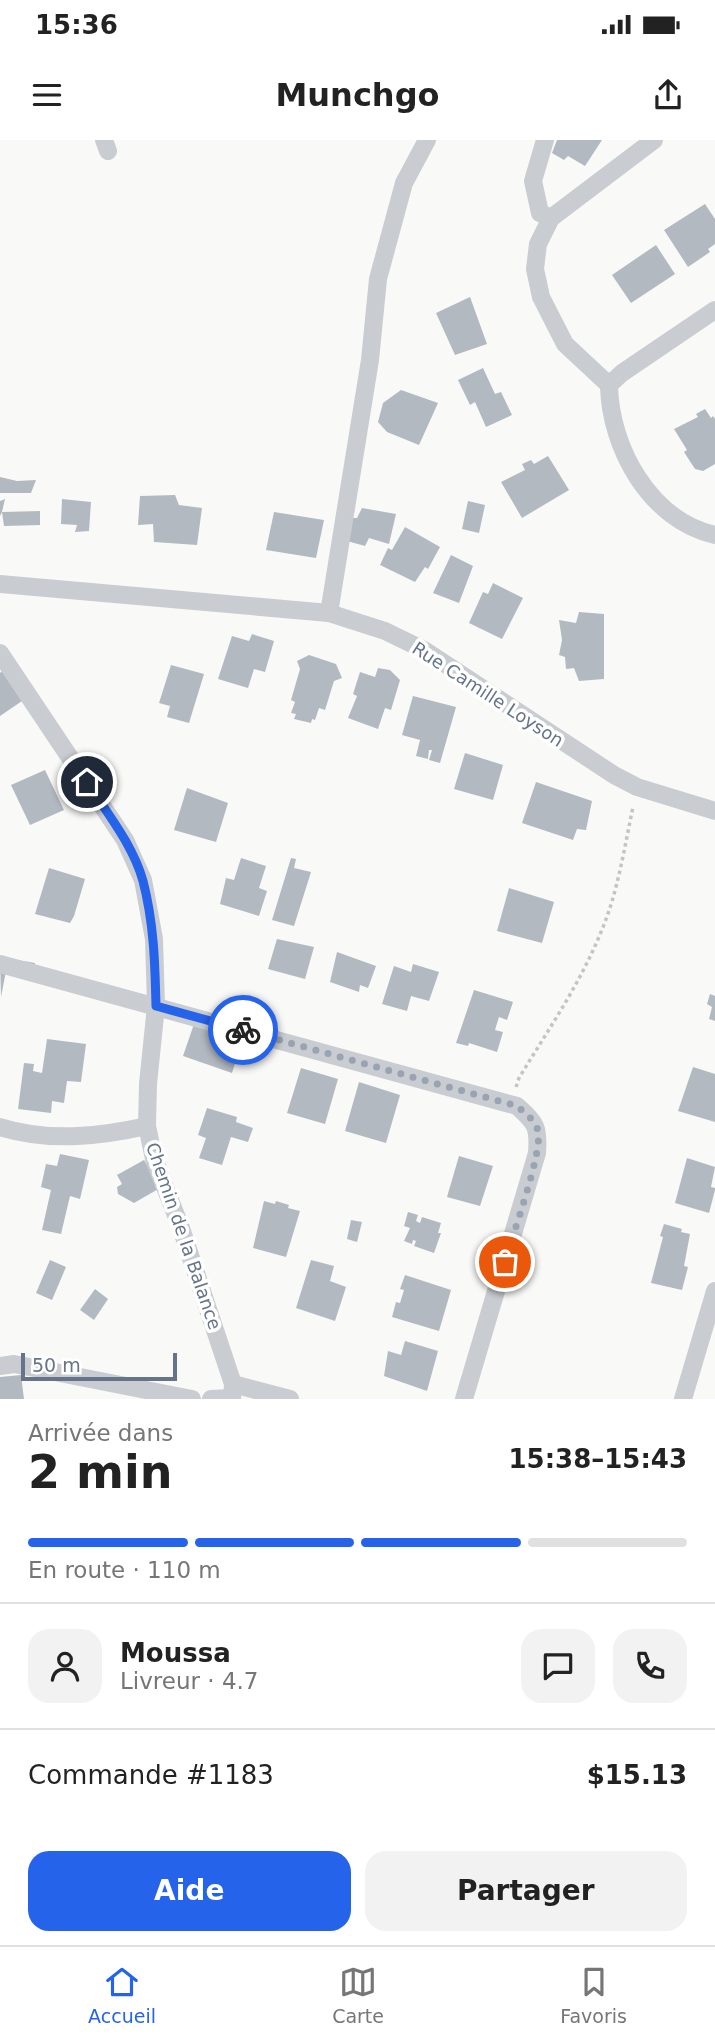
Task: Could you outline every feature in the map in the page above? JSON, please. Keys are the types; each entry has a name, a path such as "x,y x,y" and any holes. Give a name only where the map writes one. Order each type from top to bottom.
{"street":[{"path":"329,613 370,360 378,279 404,183 427,140"},
{"path":"545,140 533,181 540,213 551,218"},
{"path":"609,386 565,344 541,297 536,269 538,244 551,218 654,140"},
{"path":"715,310 622,373 609,386 609,406 629,464 653,497 673,517 715,535"},
{"name":"Rue Camille Loyson","path":"0,584 329,613 385,631 424,650 589,759 637,787 715,811"},
{"name":"Chemin de la Balance","path":"0,653 125,840 143,880 154,939 156,1006 148,1084 147,1126 154,1159 191,1255 233,1393"},
{"path":"0,964 517,1106 535,1124 538,1133 537,1153 464,1399"},
{"path":"0,1127 22,1133 84,1136 118,1133 147,1126"},
{"path":"683,1399 715,1291"},
{"path":"0,1366 14,1364 192,1399"},
{"path":"211,1399 233,1393 290,1399"}],"path":[{"path":"517,1106 516,1088 519,1078 579,979 602,931 620,876 637,787"}],"building":[{"path":"557,140 602,140 585,166 568,156 564,160 552,153"},
{"path":"705,204 715,219 715,244 708,249 710,252 688,267 664,230"},
{"path":"656,245 675,274 631,303 612,275"},
{"path":"470,297 487,344 455,355 436,313"},
{"path":"483,368 495,394 501,392 512,415 486,427 475,402 470,405 458,380"},
{"path":"401,390 438,403 419,445 387,432 378,422 383,403"},
{"path":"705,409 711,418 713,416 715,419 715,464 703,471 695,469 674,429 698,417 696,414"},
{"path":"548,456 569,490 522,518 501,482 525,470 522,464 531,460 534,464"},
{"path":"0,477 17,481 36,480 31,493 0,493"},
{"path":"175,495 179,505 202,508 197,545 154,542 153,524 138,525 140,496"},
{"path":"5,499 0,516 0,501"},
{"path":"62,499 91,502 89,531 75,532 77,525 61,524"},
{"path":"468,501 485,505 479,533 462,529"},
{"path":"362,508 396,514 389,544 369,538 365,546 347,541 349,518 357,518"},
{"path":"40,511 40,525 4,526 2,512"},
{"path":"274,512 324,520 316,558 266,550"},
{"path":"405,527 440,547 428,569 425,567 415,582 380,565 388,548 392,550"},
{"path":"451,555 473,566 459,603 433,593"},
{"path":"493,583 523,598 502,639 469,623 483,592 488,594"},
{"path":"579,612 604,614 604,679 579,681 574,668 566,669 565,657 559,655 562,640 559,620 576,623"},
{"path":"252,634 274,641 265,672 254,669 248,688 218,679 232,636 249,641"},
{"path":"309,655 336,664 342,678 334,681 325,710 319,708 315,720 312,719 311,723 294,719 296,714 291,713 295,702 291,700 300,669 297,661"},
{"path":"171,665 204,674 189,723 167,717 170,706 159,703"},
{"path":"378,668 390,670 400,680 391,710 385,708 378,729 348,718 357,696 353,694 360,672 375,677"},
{"path":"2,671 22,701 0,716 0,673"},
{"path":"413,696 456,707 440,763 429,760 432,750 429,750 428,759 416,756 420,740 402,735"},
{"path":"465,753 503,765 493,800 454,789"},
{"path":"45,770 64,810 30,825 11,785"},
{"path":"536,782 592,801 586,830 577,829 573,840 522,823"},
{"path":"187,788 228,803 216,842 174,830"},
{"path":"241,858 266,866 259,888 267,891 259,916 220,904 226,878 234,880"},
{"path":"291,858 296,859 294,868 311,872 294,926 272,920"},
{"path":"49,868 85,879 70,923 35,914"},
{"path":"509,888 554,902 542,943 497,931"},
{"path":"277,939 314,947 305,979 268,969"},
{"path":"337,952 376,966 368,988 360,985 359,992 330,982"},
{"path":"0,957 35,963 33,976 6,971 1,997"},
{"path":"413,964 439,972 429,1001 411,996 407,1011 382,1004 394,966 411,972"},
{"path":"474,990 513,1002 507,1020 499,1017 495,1030 503,1032 497,1052 469,1043 468,1046 456,1043"},
{"path":"710,994 715,996 715,1021 709,1019 712,1007 707,1004"},
{"path":"195,1021 218,1028 217,1033 242,1041 232,1073 183,1056"},
{"path":"47,1039 86,1044 81,1082 67,1081 64,1103 52,1101 51,1113 18,1109 24,1063 34,1064 33,1071 42,1073"},
{"path":"693,1067 715,1074 715,1122 678,1111"},
{"path":"301,1068 338,1079 325,1124 287,1113"},
{"path":"359,1082 400,1095 386,1143 345,1131"},
{"path":"207,1108 237,1117 236,1122 253,1128 248,1142 231,1137 222,1165 199,1158 206,1138 198,1135"},
{"path":"60,1154 89,1160 80,1199 70,1196 61,1234 42,1230 51,1190 41,1187 46,1164 57,1166"},
{"path":"459,1156 493,1166 480,1206 447,1197"},
{"path":"687,1158 715,1167 711,1187 715,1190 709,1213 675,1203"},
{"path":"144,1160 160,1188 134,1203 118,1194 117,1187 122,1184 117,1175"},
{"path":"264,1201 275,1204 276,1201 300,1211 286,1257 253,1248"},
{"path":"408,1212 418,1215 416,1221 420,1223 422,1217 441,1223 438,1233 441,1233 434,1253 414,1246 416,1241 413,1240 412,1244 404,1241 410,1228 404,1226"},
{"path":"351,1220 362,1222 357,1242 347,1239"},
{"path":"664,1224 690,1234 684,1266 688,1267 682,1290 651,1283"},
{"path":"50,1260 66,1267 52,1300 36,1293"},
{"path":"311,1260 334,1266 330,1281 346,1287 335,1321 296,1308"},
{"path":"405,1275 451,1290 439,1331 392,1317 396,1302 400,1303 404,1290 400,1289"},
{"path":"95,1289 108,1299 94,1320 80,1310"},
{"path":"405,1341 438,1351 427,1391 384,1376 388,1351 401,1355"},
{"path":"21,1375 24,1399 0,1399 0,1377"}],"way so far":[{"path":"243,1030 517,1106 535,1124 538,1133 537,1153 505,1262"}],"route":[{"path":"87,782 125,840 143,880 154,939 156,1006 243,1030"}]}
